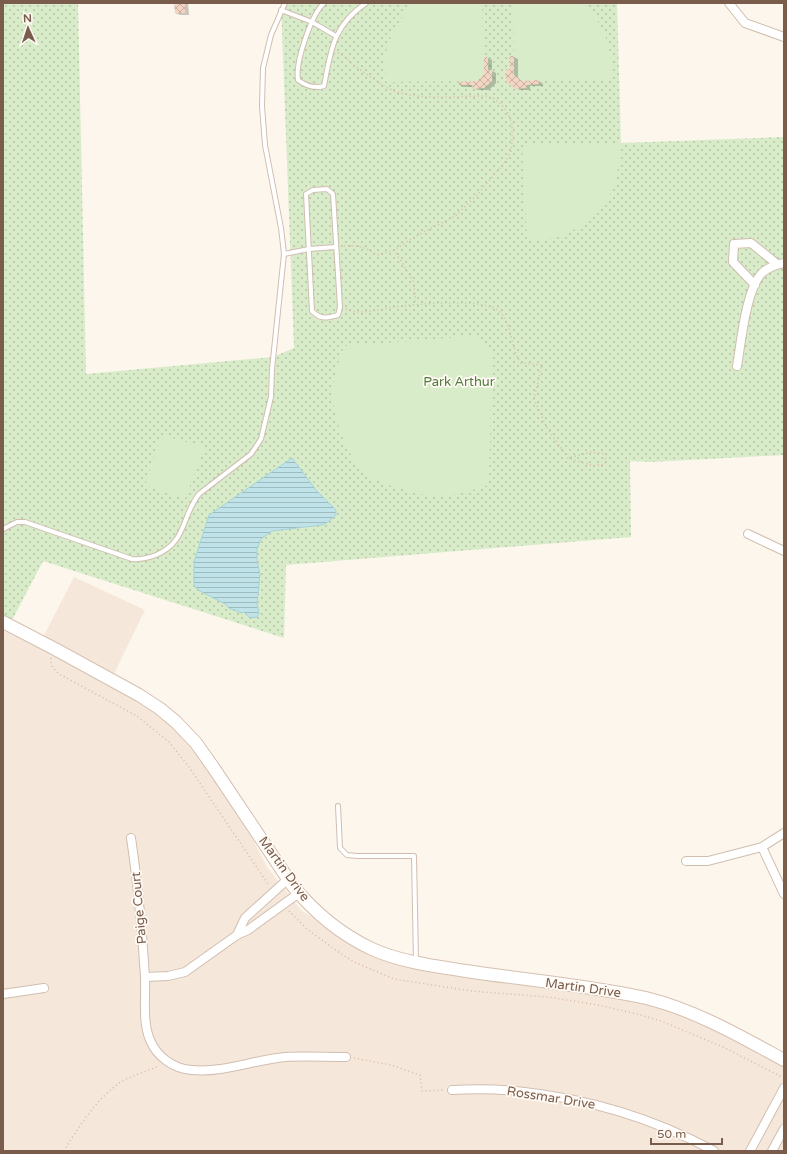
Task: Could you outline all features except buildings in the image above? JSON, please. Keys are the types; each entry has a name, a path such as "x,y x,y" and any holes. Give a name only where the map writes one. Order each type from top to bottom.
{"street":[{"path":"729,3 745,23 784,37"},
{"path":"737,366 747,307 755,285 762,273 780,263 752,243 734,244 732,262 755,285"},
{"path":"748,534 784,551"},
{"name":"Martin Drive","path":"3,622 139,695 159,708 176,722 196,743 214,767 288,879 299,893 323,917 354,940 389,956 416,962 624,994 647,999 710,1021 784,1060"},
{"path":"686,861 708,861 762,847 784,832"},
{"name":"Paige Court","path":"131,838 141,920 146,1025 150,1041 161,1056 167,1061"},
{"path":"762,847 784,894"},
{"path":"237,935 245,918 288,879"},
{"path":"144,978 168,976 185,972 237,935 248,930 299,893"},
{"path":"3,994 44,988"},
{"path":"167,1061 174,1066 192,1070 216,1069 285,1057 346,1057"},
{"path":"750,1151 784,1088"},
{"name":"Rossmar Drive","path":"452,1090 515,1091 591,1103 661,1126 714,1151"},
{"path":"772,1151 784,1129"}],"lane":[{"path":"3,529 17,522 25,522 139,560 166,551 175,543 182,531 193,502 199,494 251,454 261,439 271,397 272,369 284,254 282,228 265,145 262,106 263,68 271,35 285,3"},
{"path":"324,3 319,7 312,22 305,41 297,73 298,80 304,85 318,88 324,86 330,51 336,36 344,22 358,8 366,3"},
{"path":"281,10 312,22 336,36"},
{"path":"327,189 333,194 340,307 338,315 328,318 317,316 312,311 308,249 306,194 313,190 327,189"},
{"path":"284,254 308,249 336,247"},
{"path":"338,806 340,848 348,855 414,856 416,962"}],"path":[{"path":"330,51 342,55 353,65 377,81 402,94 416,97 485,96 494,98 505,108 512,124 512,143 509,156 502,167 477,195 453,218 416,236 394,250 377,254 363,246 355,245 336,247"},
{"path":"394,250 414,285 416,304"},
{"path":"340,307 350,312 364,312 416,304 467,304 486,306 496,309 506,320 513,347 521,363 542,365 534,399 547,428 568,458 594,466 605,464 606,454 592,452 568,458"},
{"path":"55,649 50,662 54,670 137,716 169,742 189,767 268,885"},
{"path":"287,908 307,929 337,951 354,962 394,979 471,991 548,997 598,1005 637,1014 661,1021 717,1044 784,1078"},
{"path":"346,1057 391,1065 420,1075 422,1091 432,1092 452,1090"},
{"path":"64,1151 99,1100 122,1081 148,1071 167,1061"}],"shaded area":[{"path":"74,577 145,610 109,684 164,718 189,743 205,763 247,828 267,867 302,911 363,948 610,994 672,1009 784,1063 784,1151 3,1151 3,626 38,647"}],"green space":[{"name":"Park Arthur","path":"3,3 78,3 86,374 273,357 294,348 281,3 617,3 621,143 784,137 784,455 651,462 630,461 631,537 286,565 284,638 43,561 9,626 3,622"},
{"path":"415,3 482,3 484,74 477,81 386,82 385,60 389,42 404,14"},
{"path":"513,3 581,3 596,19 606,37 611,57 613,79 522,81 514,75"},
{"path":"529,143 621,143 618,170 610,195 600,209 588,221 558,237 527,240 522,148"},
{"path":"474,336 492,351 489,485 454,495 432,496 389,485 366,473 358,465 340,432 334,407 333,384 337,365 344,346"},
{"path":"161,435 205,447 185,499 145,485"}],"water":[{"path":"292,458 316,490 336,510 336,515 322,525 272,531 261,539 257,549 257,560 260,575 257,604 259,613 257,617 250,618 244,612 241,613 230,609 225,604 198,590 194,585 194,562 209,515"}]}
